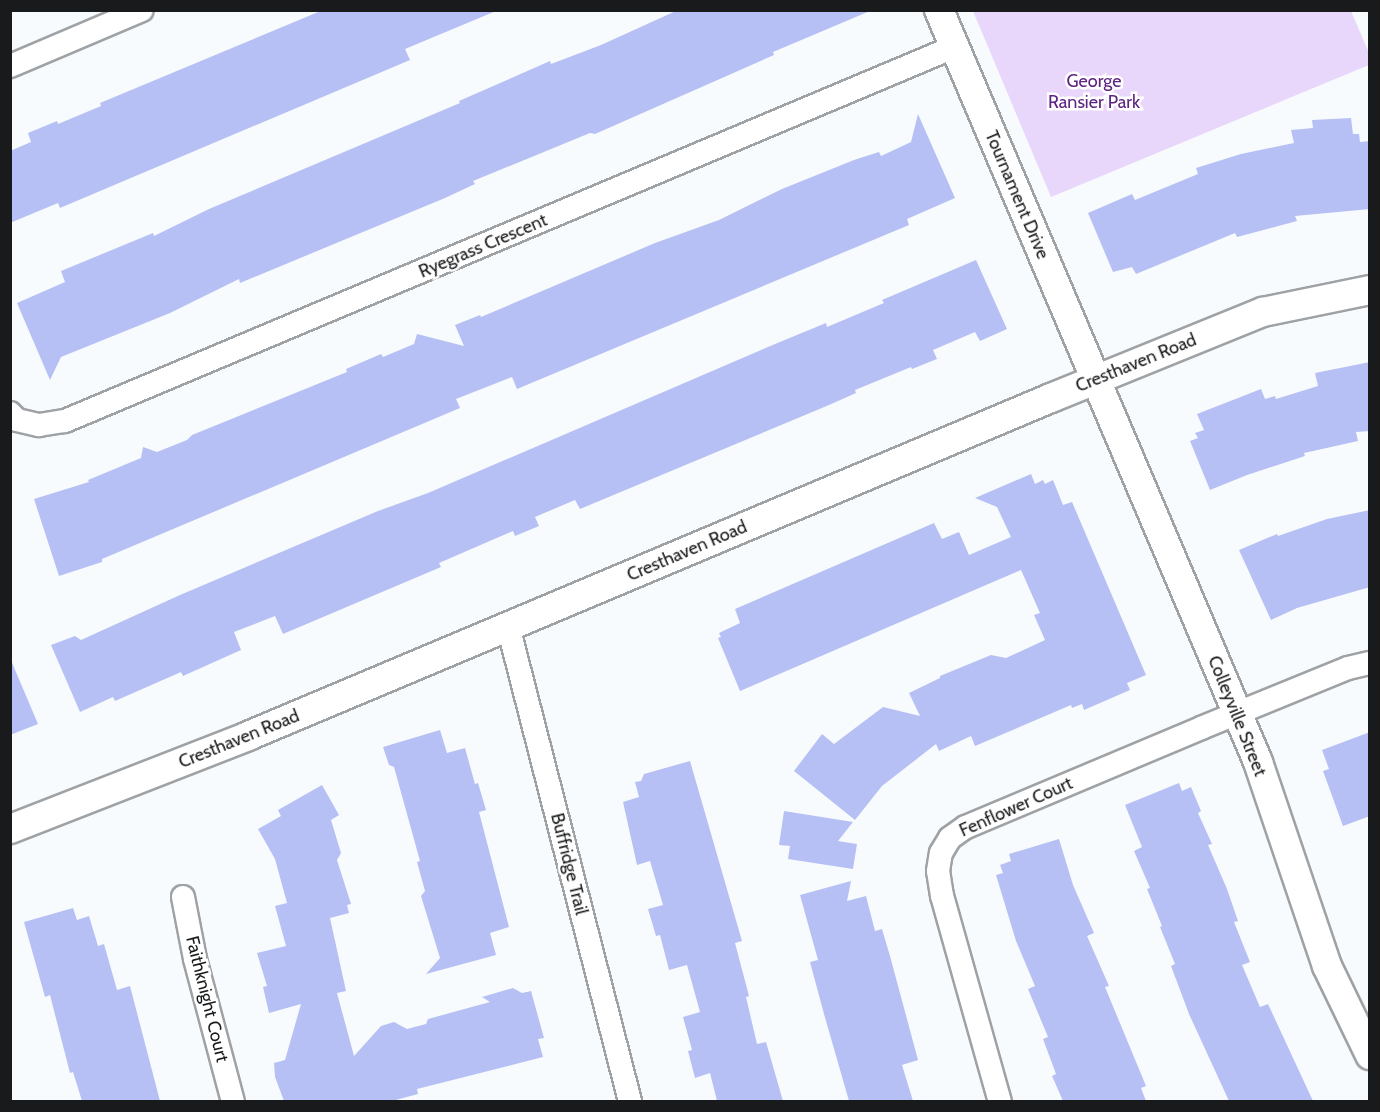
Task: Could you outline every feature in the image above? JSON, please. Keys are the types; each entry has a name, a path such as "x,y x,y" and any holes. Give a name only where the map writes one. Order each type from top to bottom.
{"street":[{"path":"10,66 142,10"},
{"name":"Tournament Drive","path":"939,10 1094,380"},
{"name":"Ryegrass Crescent","path":"10,413 18,420 39,425 65,421 954,47"},
{"name":"Cresthaven Road","path":"10,829 248,736 1094,380 1263,312 1370,290"},
{"name":"Colleyville Street","path":"1094,380 1258,762 1327,966 1370,1056"},
{"name":"Buffridge Trail","path":"508,626 624,1100"},
{"name":"Fenflower Court","path":"1000,1101 942,896 938,871 941,853 950,838 966,827 1237,714 1348,668 1370,663"},
{"name":"Faithknight Court","path":"183,897 195,959 233,1101"}],"green space":[{"name":"George Ransier Park","path":"973,11 1351,11 1369,53 1369,65 1051,197"}],"building":[{"path":"323,10 496,11 405,49 410,60 60,208 58,203 10,223 10,151 31,142 28,133 57,121 58,124 101,106 100,103"},
{"path":"678,10 870,11 773,52 774,55 595,134 590,133 473,181 475,184 445,198 240,283 239,279 170,313 61,357 50,380 17,303 65,282 61,271 153,233 154,236 209,209 460,103 459,101 550,61 551,64 601,45"},
{"path":"918,114 955,198 907,219 909,225 517,389 512,377 456,399 460,408 102,559 102,562 59,576 34,499 89,482 88,480 141,458 143,447 157,452 187,440 192,435 347,372 346,369 381,354 383,357 414,344 417,334 464,346 455,325 480,315 481,317 655,243 719,220 782,189 854,160 879,152 881,156 911,142"},
{"path":"1351,118 1353,134 1359,134 1360,142 1370,141 1370,209 1295,216 1297,221 1237,237 1235,233 1136,274 1132,267 1113,272 1088,213 1132,194 1135,200 1198,174 1196,168 1241,154 1294,143 1291,130 1313,128 1312,120"},
{"path":"976,260 1007,329 980,341 975,332 933,350 937,359 855,390 856,393 829,405 580,509 575,500 535,517 539,526 515,536 513,531 439,563 441,567 283,634 275,616 234,632 241,650 183,676 181,672 115,701 113,697 80,712 51,645 75,636 81,640 180,595 378,511 428,493 775,344 826,323 827,327 884,303 882,300"},
{"path":"1370,362 1370,431 1356,432 1358,441 1304,453 1305,456 1210,490 1190,441 1198,438 1195,433 1204,430 1197,414 1261,389 1265,399 1275,396 1276,399 1318,386 1315,373"},
{"path":"1031,474 1035,484 1043,480 1045,484 1053,480 1063,505 1072,502 1146,675 1127,683 1130,690 1084,710 1082,704 1072,708 1071,705 975,746 971,736 939,751 936,744 882,786 855,820 794,771 822,734 834,744 883,707 920,716 909,693 940,676 991,655 1006,658 1045,640 1034,615 1040,613 1021,570 740,691 718,638 721,637 719,633 740,623 735,609 934,523 942,539 959,532 969,555 1011,537 997,507 975,498"},
{"path":"1370,510 1370,587 1297,608 1271,620 1239,550 1277,534 1278,536 1327,519"},
{"path":"10,658 38,724 10,735"},
{"path":"440,730 447,753 465,748 475,784 478,783 486,810 479,812 509,927 490,933 496,955 426,974 440,958 421,896 425,891 417,862 420,861 394,767 389,765 383,747"},
{"path":"1370,732 1370,816 1343,826 1323,771 1329,769 1322,750"},
{"path":"690,761 742,941 735,943 749,996 746,997 757,1044 766,1042 783,1101 717,1101 710,1073 695,1078 688,1051 692,1050 683,1017 700,1012 687,965 669,970 660,935 656,936 648,909 663,905 650,861 637,865 623,802 639,797 635,782 641,781 644,774"},
{"path":"1179,783 1182,791 1191,787 1201,811 1198,813 1212,844 1208,845 1227,889 1238,921 1234,922 1250,962 1242,965 1260,1007 1268,1004 1313,1101 1229,1101 1189,1014 1171,966 1175,964 1147,889 1150,888 1134,851 1142,847 1125,805"},
{"path":"322,785 339,815 331,820 341,853 337,860 351,904 347,905 349,913 330,918 346,991 337,993 354,1056 381,1026 394,1022 407,1029 426,1024 428,1019 490,1002 482,997 513,988 522,993 531,991 544,1038 538,1039 543,1057 417,1089 418,1094 392,1101 284,1101 275,1077 274,1063 285,1060 301,1004 269,1013 263,987 267,986 257,953 286,946 275,906 287,903 275,859 258,829 281,816 278,810"},
{"path":"784,811 853,822 838,841 857,844 853,869 788,859 790,846 779,845"},
{"path":"1059,839 1073,885 1094,933 1087,936 1109,986 1105,987 1146,1086 1141,1088 1146,1101 1063,1101 1052,1076 1056,1074 1043,1039 1048,1037 1028,989 1035,986 1016,941 996,875 1003,873 1000,865 1011,861 1009,854"},
{"path":"851,881 847,901 866,896 875,931 882,929 890,956 918,1060 902,1065 913,1101 849,1101 824,1014 810,962 818,960 800,895"},
{"path":"73,908 77,920 89,916 98,946 104,944 117,990 130,986 160,1101 82,1101 73,1072 70,1073 50,995 45,997 24,922"}]}
